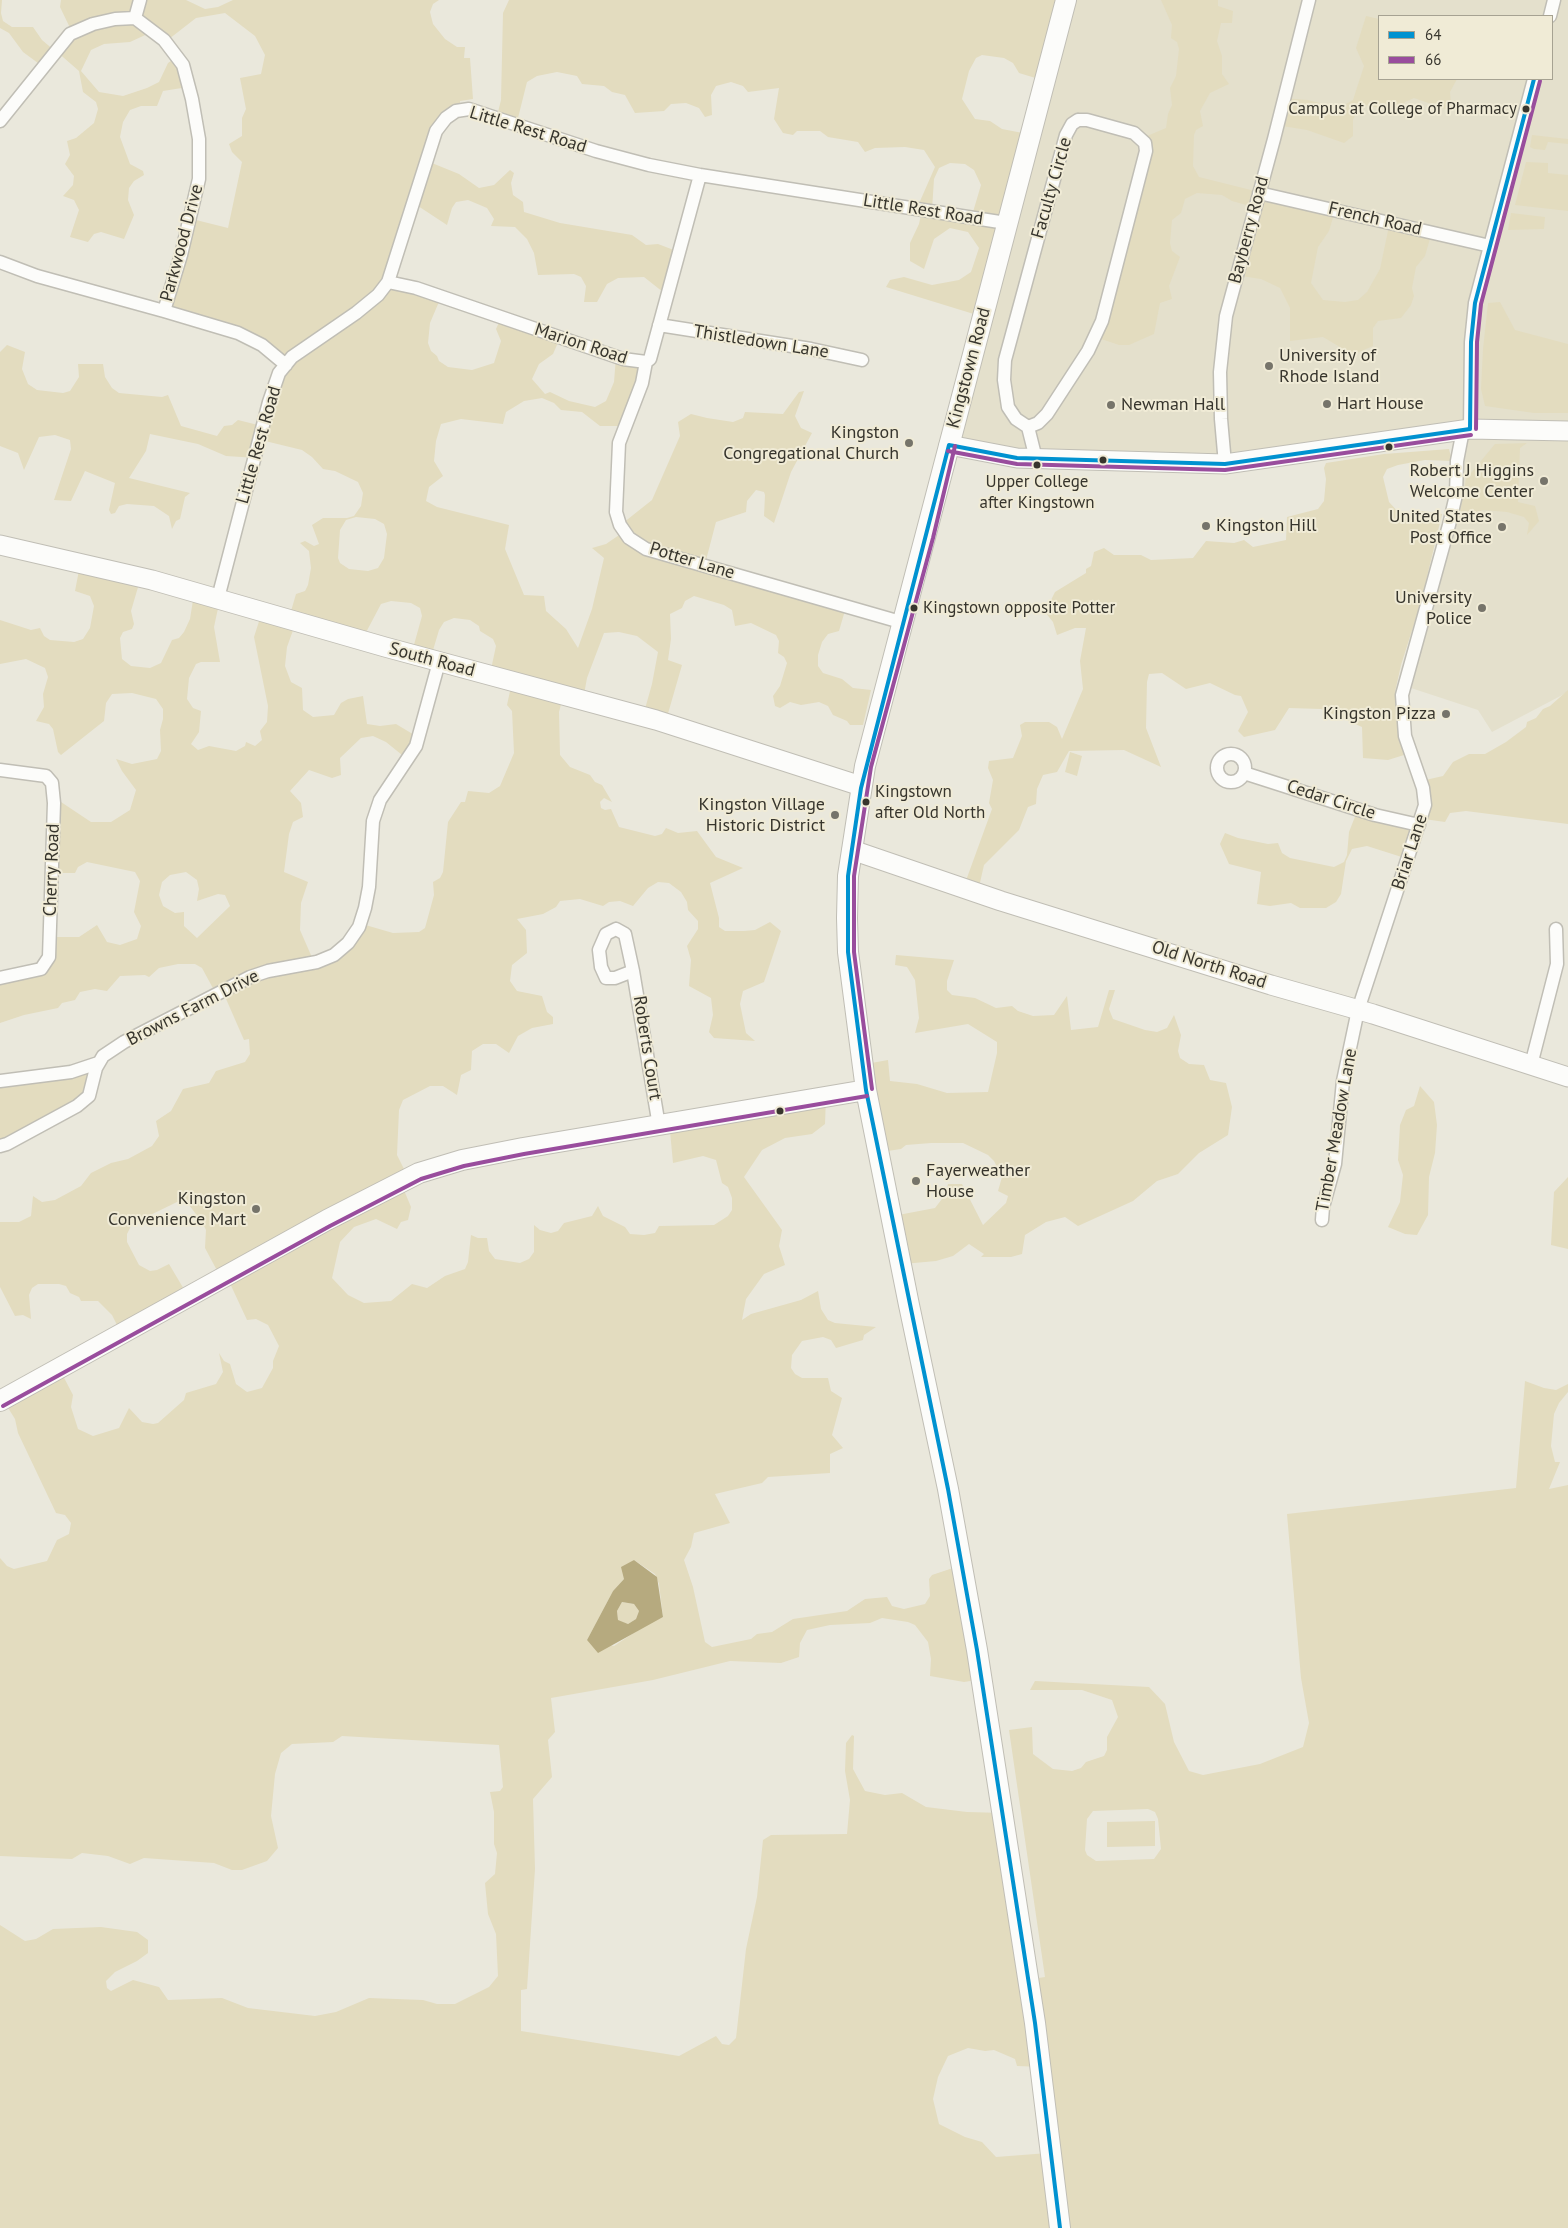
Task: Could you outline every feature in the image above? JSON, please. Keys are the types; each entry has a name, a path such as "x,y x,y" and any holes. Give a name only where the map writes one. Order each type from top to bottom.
{"main road":[{"name":"Kingstown Road","path":"1060,2228 1035,2023 977,1650 948,1489 866,1090 848,952 848,876 861,786 1006,223 1066,0"},
{"path":"0,1401 327,1220 419,1174 462,1160 866,1090"}],"street":[{"path":"0,122 70,34 93,24 115,19 135,18 140,0"},
{"name":"Bayberry Road","path":"1225,464 1221,420 1221,353 1226,316 1309,0"},
{"path":"1550,15 1554,0"},
{"name":"Parkwood Drive","path":"135,18 164,40 183,65 199,139 199,179 164,310"},
{"name":"Briar Lane","path":"1358,1010 1425,805 1424,788 1405,736 1402,695 1456,495 1457,462 1466,429 1475,303 1534,80"},
{"name":"Little Rest Road","path":"218,598 269,402 280,373 292,358 363,307 378,295 388,282 436,131 446,118 456,111 469,109 596,151 649,165 700,175 1006,223"},
{"name":"Faculty Circle","path":"1078,120 1087,120 1134,133 1145,143 1146,151 1102,321 1088,351 1047,414 1038,423 1028,427 1016,419 1008,407 1005,397 1005,360 1066,135 1072,124 1078,120"},
{"name":"Marion Road","path":"388,282 416,288 623,359 646,362 650,359 700,175"},
{"name":"French Road","path":"1259,193 1490,246"},
{"name":"Parkwood Drive","path":"0,262 37,276 164,310 238,333 262,345 286,364"},
{"name":"Thistledown Lane","path":"659,325 811,349 862,360"},
{"name":"Potter Lane","path":"646,362 642,383 619,444 616,512 620,525 629,538 646,549 904,623"},
{"path":"1028,427 1036,459"},
{"path":"949,445 1017,458 1225,464 1466,429 1568,431"},
{"name":"South Road","path":"0,545 152,580 439,662 656,720 861,786"},
{"name":"Browns Farm Drive","path":"98,1063 103,1056 124,1042 250,977 268,971 317,962 334,955 348,943 359,927 365,908 369,887 373,821 380,800 416,746 439,662"},
{"name":"Cherry Road","path":"0,770 46,776 52,783 54,803 49,957 41,969 0,978"},
{"name":"Cedar Circle","path":"1244,772 1375,815 1419,826"},
{"name":"Old North Road","path":"852,850 1001,901 1358,1010 1568,1077"},
{"path":"1531,1065 1557,964 1556,929"},
{"name":"Roberts Court","path":"633,971 659,1126"},
{"name":"Timber Meadow Lane","path":"1322,1220 1326,1193 1335,1164 1343,1081 1358,1010"},
{"path":"0,1081 71,1072 98,1063"},
{"path":"0,1146 14,1141 89,1096 98,1063"}],"shaded area":[{"path":"0,0 2,0 1,13 3,21 12,27 33,27 42,40 55,51 72,32 60,7 61,0 186,0 205,9 218,7 233,0 439,0 433,4 430,12 433,24 445,39 457,47 465,47 464,58 470,58 473,99 460,101 460,109 449,116 427,161 459,174 479,188 494,185 510,170 514,173 511,183 513,195 523,202 524,212 560,223 632,235 646,245 658,244 679,252 668,296 644,277 618,278 607,284 597,302 584,302 586,286 581,277 574,274 538,275 534,253 527,239 515,227 491,226 494,219 487,208 468,200 456,202 452,208 447,225 415,204 390,278 441,297 430,323 428,343 431,351 437,356 439,361 448,367 472,370 494,363 501,341 496,329 501,318 560,338 553,354 539,364 532,379 545,394 550,392 569,401 595,407 606,401 614,382 616,357 647,362 626,426 600,426 582,412 561,410 554,403 542,398 524,401 506,412 503,424 461,419 441,424 436,441 434,461 443,476 429,487 426,501 437,507 509,525 505,549 524,595 544,596 546,611 566,629 578,648 592,609 604,558 592,548 606,544 625,531 623,523 652,500 680,436 678,422 691,414 733,422 743,418 745,412 783,414 799,392 804,391 795,416 801,428 812,433 791,472 774,523 764,516 764,492 756,490 747,501 746,512 716,522 705,564 846,607 839,631 828,634 822,642 818,655 818,666 823,673 842,679 853,688 871,690 863,725 850,725 847,721 833,715 828,706 819,702 801,705 790,702 780,708 775,706 773,696 780,686 787,663 784,657 778,653 779,641 776,635 751,623 735,626 732,610 724,605 694,596 685,601 682,608 670,614 671,639 668,660 682,665 667,717 643,716 658,652 637,636 619,632 604,633 587,678 583,700 563,697 559,712 560,755 570,767 590,775 595,782 602,785 612,802 604,798 600,802 601,808 605,810 611,809 619,827 655,836 662,834 666,828 678,833 697,831 716,857 743,868 710,883 719,918 719,927 725,931 755,930 770,922 781,931 764,982 743,991 740,1004 746,1033 755,1041 714,1038 709,1032 713,1015 711,998 689,986 691,960 687,946 698,929 698,921 688,910 687,902 681,892 669,883 658,882 648,888 633,906 620,901 609,902 603,906 580,899 560,901 556,907 543,914 517,919 526,930 527,953 512,965 510,981 517,991 542,996 547,1012 553,1017 553,1024 532,1028 518,1036 509,1053 496,1044 483,1044 472,1051 471,1070 461,1075 457,1095 443,1086 430,1086 403,1100 399,1110 397,1155 408,1177 401,1183 411,1207 408,1220 401,1222 397,1229 376,1219 354,1227 340,1242 332,1278 348,1295 364,1303 391,1301 412,1284 427,1288 445,1276 465,1269 468,1262 471,1235 478,1238 487,1238 489,1251 495,1259 520,1263 529,1259 534,1252 534,1225 540,1230 551,1233 558,1231 564,1223 592,1216 598,1206 603,1216 625,1227 630,1234 644,1235 655,1233 659,1226 714,1225 728,1216 732,1210 732,1198 728,1187 722,1183 716,1160 703,1156 673,1163 670,1131 826,1097 825,1124 812,1134 785,1138 762,1150 744,1177 782,1230 779,1246 785,1265 764,1274 746,1299 742,1320 751,1314 801,1300 818,1291 821,1309 828,1320 835,1323 876,1327 864,1335 863,1340 836,1348 831,1340 823,1337 802,1341 792,1355 791,1368 795,1374 802,1378 828,1378 831,1391 842,1398 832,1435 843,1448 830,1454 830,1473 768,1477 762,1483 715,1494 730,1523 694,1533 691,1547 684,1560 693,1587 705,1642 712,1647 751,1639 757,1634 772,1632 793,1619 847,1611 865,1599 887,1597 892,1606 904,1609 925,1604 930,1596 929,1579 932,1575 953,1568 982,1679 964,1682 930,1676 931,1659 928,1642 915,1625 882,1618 870,1623 830,1625 807,1630 800,1643 799,1657 781,1663 730,1661 653,1680 551,1698 555,1732 548,1740 552,1777 533,1799 535,1869 527,1989 521,1990 521,2031 679,2056 716,2036 722,2044 729,2045 736,2038 746,1949 757,1897 763,1840 771,1835 847,1834 850,1800 845,1771 846,1743 852,1735 854,1736 853,1769 865,1791 885,1795 902,1793 926,1807 967,1812 1004,1813 1032,1979 1045,1977 1009,1730 1032,1727 1033,1754 1053,1769 1072,1771 1081,1768 1086,1762 1104,1756 1107,1750 1107,1737 1118,1717 1112,1700 1082,1690 1030,1690 1035,1681 1149,1687 1165,1704 1174,1742 1189,1771 1203,1775 1260,1764 1303,1747 1309,1723 1301,1678 1287,1514 1516,1488 1525,1381 1556,1390 1568,1384 1568,1392 1559,1403 1554,1414 1551,1446 1555,1462 1560,1462 1549,1489 1568,1485 1568,2228 0,2228 0,1925 25,1941 36,1939 53,1929 101,1927 137,1932 148,1940 148,1953 115,1972 106,1981 107,1988 111,1991 133,1980 159,1987 168,2000 222,1998 248,2008 315,2016 336,2012 369,1998 423,2000 437,2004 455,2004 489,1987 498,1976 496,1934 488,1914 485,1883 495,1874 497,1853 494,1844 494,1812 490,1792 500,1791 503,1787 499,1745 342,1736 333,1742 292,1744 281,1753 275,1774 271,1816 278,1848 267,1861 242,1870 232,1870 214,1863 144,1858 130,1864 108,1856 82,1853 72,1859 0,1856 0,1558 7,1566 14,1569 47,1561 57,1540 69,1534 71,1523 65,1515 56,1513 18,1433 15,1419 5,1403 60,1370 73,1395 71,1407 78,1429 93,1436 119,1428 129,1408 142,1422 158,1423 184,1400 186,1393 216,1384 223,1372 219,1353 224,1361 230,1364 236,1384 247,1392 262,1388 273,1368 273,1361 279,1346 268,1325 256,1319 247,1320 227,1277 221,1278 205,1248 206,1230 202,1222 189,1205 177,1202 132,1224 127,1234 127,1242 139,1265 150,1271 169,1264 188,1296 121,1333 112,1315 98,1301 81,1301 79,1297 70,1293 66,1286 38,1284 32,1288 29,1295 31,1319 23,1315 15,1316 0,1287 0,1222 19,1222 31,1216 33,1196 42,1202 55,1200 81,1186 91,1173 111,1163 128,1159 152,1146 159,1136 156,1121 171,1111 183,1089 209,1083 216,1071 245,1062 250,1054 249,1039 244,1040 223,992 215,992 202,968 195,964 178,964 159,968 149,977 145,975 120,976 107,991 95,989 80,992 75,1000 62,1003 58,1008 24,1015 0,1023 0,978 41,969 52,937 79,937 97,925 107,942 120,945 137,939 141,926 134,912 140,881 135,872 87,862 78,867 75,873 53,873 55,798 91,822 111,822 130,810 136,790 116,759 132,764 157,759 161,751 160,730 163,709 156,699 132,693 112,694 106,703 104,721 61,755 58,752 53,729 49,724 36,721 44,707 43,694 48,677 45,668 26,659 0,664 0,620 31,630 40,628 44,636 50,640 74,642 83,639 90,628 94,606 90,596 75,591 80,565 141,577 131,611 134,624 132,629 123,632 120,638 122,659 131,666 150,668 161,663 172,640 179,638 184,632 190,619 194,594 220,599 214,627 220,662 201,662 196,664 189,678 187,699 193,708 201,711 199,732 191,744 198,750 209,746 236,751 245,746 246,742 255,746 262,740 260,731 267,722 268,706 254,637 262,612 289,618 296,594 305,591 308,585 311,568 309,551 300,543 305,541 314,546 319,544 312,525 323,518 347,518 354,516 361,506 363,493 358,482 335,471 323,469 312,457 302,450 261,440 257,458 226,456 198,444 150,434 146,451 129,478 190,493 185,497 180,519 176,521 172,529 169,516 154,506 127,504 119,506 115,513 111,514 109,510 115,483 85,471 71,501 54,500 71,449 70,440 55,435 39,437 24,470 18,453 0,446 0,352 7,345 25,352 22,369 28,384 37,390 63,393 70,391 79,377 78,364 103,364 105,377 112,388 119,393 162,397 168,395 181,426 217,436 224,426 232,425 238,420 262,426 285,366 263,344 166,309 192,219 228,228 242,162 232,152 229,144 242,136 242,118 246,109 240,78 261,74 265,55 255,36 225,13 196,18 169,39 154,31 130,42 104,44 91,50 81,71 99,92 123,96 147,88 159,82 168,63 178,56 188,87 163,91 157,106 141,106 130,110 123,122 120,137 130,164 143,171 144,175 134,181 129,188 128,200 134,215 124,239 101,232 94,234 88,242 70,237 79,210 74,200 63,196 73,185 74,176 65,164 70,155 67,141 76,138 94,123 98,109 96,102 83,92 79,71 56,51 42,66 23,52 9,33 0,28","holes":["356,517 375,519 384,524 387,534 384,558 378,568 368,571 349,569 340,563 338,558 340,530 346,520","391,601 411,603 420,608 422,616 412,652 431,657 439,630 444,622 454,618 470,620 479,626 480,631 493,639 496,646 490,674 512,682 507,705 512,711 514,753 500,786 489,793 468,791 465,802 461,802 448,822 443,872 440,878 433,882 434,895 425,928 419,932 393,933 362,924 318,962 314,962 300,930 301,903 308,882 284,872 289,834 293,822 303,817 301,803 290,791 309,770 332,778 341,775 340,758 361,738 373,736 386,742 407,759 416,736 396,724 380,726 367,724 363,696 348,699 341,703 334,715 313,717 303,710 302,688 291,682 285,666 287,647 296,622 362,640 381,604","186,872 197,880 199,889 197,901 218,894 225,895 230,906 197,938 184,926 184,912 175,913 163,906 159,895 162,882 170,875","634,1560 655,1574 659,1584 663,1617 647,1624 614,1646 587,1640 613,1591 624,1579","1148,1809 1155,1812 1158,1819 1161,1849 1154,1859 1096,1861 1087,1855 1085,1850 1087,1819 1093,1811","968,2048 985,2051 994,2050 1015,2059 1017,2066 1042,2067 1048,2153 996,2157 982,2142 965,2137 939,2124 933,2099 938,2077 948,2056"]},
{"path":"509,0 1063,0 1042,80 1019,73 1013,63 1004,58 982,55 976,58 969,71 962,99 975,119 990,121 1002,129 1028,134 977,315 886,287 890,280 904,277 932,285 959,280 971,272 979,248 968,232 950,228 934,239 924,269 910,261 910,243 919,224 922,210 917,208 935,167 924,150 905,147 875,148 865,152 858,142 828,137 820,131 797,131 793,135 783,133 774,119 779,88 748,92 743,86 731,82 716,86 711,95 712,115 705,117 699,108 686,103 671,104 664,111 635,113 625,95 612,92 604,86 582,84 577,76 557,72 537,76 527,82 517,122 497,116 501,100 503,13","holes":["950,163 965,164 974,170 981,185 973,212 932,210 934,179 939,168"]},
{"name":"University of Rhode Island","path":"1065,0 1568,0 1568,692 1492,732 1478,710 1411,688 1449,525 1462,430 1225,464 949,445"},
{"path":"1161,0 1218,0 1218,6 1233,11 1232,23 1221,23 1217,41 1222,56 1222,74 1229,84 1210,93 1200,111 1203,126 1196,130 1194,135 1193,166 1199,177 1335,211 1329,231 1318,247 1311,283 1323,300 1345,302 1358,300 1367,292 1380,269 1389,226 1431,235 1425,256 1416,267 1412,288 1414,296 1411,305 1401,318 1378,321 1373,328 1373,346 1350,356 1345,350 1323,337 1290,341 1290,308 1280,288 1261,279 1235,275 1250,206 1232,201 1222,195 1197,193 1185,199 1181,213 1172,220 1170,243 1172,251 1180,257 1169,286 1172,299 1160,303 1154,334 1129,345 1119,345 1095,337 1144,153 1140,139 1166,128 1168,114 1172,105 1170,88 1176,76 1179,49 1177,42 1171,38 1172,25"},
{"path":"1366,16 1378,19 1378,80 1456,80 1450,92 1451,104 1448,110 1414,98 1405,102 1400,112 1360,104 1353,120 1353,136 1344,143 1307,130 1276,125 1282,98 1308,100 1331,106 1344,105 1353,100 1364,66 1356,48"},
{"path":"1532,135 1568,139 1568,144 1548,142 1545,150 1534,149 1530,147"},
{"path":"1526,162 1548,163 1548,173 1568,175 1568,211 1515,205"},
{"path":"1511,213 1545,217 1544,229 1508,230"},
{"path":"1500,302 1515,330 1568,344 1568,413 1534,413 1485,406 1481,389 1488,303"},
{"path":"1527,443 1520,448 1518,502 1535,506 1539,521 1527,535 1529,523 1524,517 1507,512 1483,510 1477,512 1473,521 1459,519 1466,479 1495,444"},
{"path":"1449,449 1452,461 1425,460 1398,465 1387,469 1383,477 1389,502 1401,515 1422,511 1442,514 1421,602 1401,665 1395,692 1397,725 1404,755 1388,760 1363,758 1362,727 1321,709 1289,708 1275,730 1244,737 1238,731 1248,712 1241,696 1210,683 1186,689 1162,673 1149,674 1147,682 1146,728 1161,767 1124,750 1069,751 1057,772 1043,775 1037,789 1036,804 1028,807 1019,830 984,865 979,887 964,886 992,809 989,803 993,780 988,768 989,761 1013,758 1022,736 1020,725 1025,722 1049,722 1057,727 1062,739 1083,689 1080,661 1086,628 1075,628 1057,635 1053,622 1045,612 1055,592 1086,573 1086,569 1091,566 1094,552 1104,548 1114,555 1141,555 1151,560 1193,558 1206,541 1234,543 1244,540 1253,547 1286,540 1287,517 1318,509 1324,501 1326,479 1324,468 1326,463 1384,454"},
{"path":"1568,690 1568,824 1466,811 1450,813 1445,822 1424,819 1421,781 1443,776 1453,762 1469,754 1485,754 1506,742 1526,727 1527,722 1536,718 1543,709 1550,706"},
{"path":"1070,752 1082,756 1077,776 1065,772"},
{"path":"1358,809 1417,824 1408,859 1367,846 1352,849 1346,861 1341,894 1336,902 1326,908 1300,908 1291,903 1270,906 1257,904 1261,872 1229,864 1220,844 1225,833 1238,838 1268,844 1278,843 1282,853 1290,858 1334,867 1344,862 1347,855 1349,832"},
{"path":"896,955 954,960 947,981 947,990 952,995 975,998 996,1008 1012,1006 1018,1011 1033,1016 1054,1015 1067,996 1071,1030 1098,1027 1109,990 1115,990 1109,1009 1113,1019 1157,1032 1167,1028 1174,1015 1181,1035 1178,1051 1180,1058 1189,1064 1204,1065 1210,1080 1226,1083 1232,1107 1228,1135 1199,1153 1178,1174 1157,1181 1133,1201 1078,1226 1065,1217 1046,1222 1025,1235 1022,1254 1011,1257 981,1257 984,1254 969,1244 953,1256 936,1261 903,1264 893,1216 935,1208 945,1195 948,1184 962,1184 983,1225 1006,1203 1008,1196 998,1191 1002,1177 994,1161 988,1155 963,1143 906,1145 901,1149 881,1152 866,1064 888,1060 890,1081 917,1084 947,1093 988,1092 997,1053 997,1042 968,1024 915,1033 919,1018 915,980 907,967 895,965"},
{"path":"98,1063 89,1096 0,1146 0,1081"},
{"path":"1420,1086 1434,1102 1437,1125 1435,1153 1429,1177 1428,1215 1417,1235 1405,1234 1388,1227 1400,1202 1403,1175 1398,1160 1400,1125 1406,1110 1414,1106"},
{"path":"1568,1177 1568,1249 1551,1245 1554,1192"},
{"path":"634,1560 657,1577 663,1617 598,1653 587,1640 613,1591 624,1579 621,1567","holes":["622,1602 634,1604 639,1611 636,1619 628,1624 618,1620 617,1611"]},
{"path":"622,1602 634,1604 639,1611 636,1619 628,1624 618,1621 617,1611"},
{"path":"1155,1821 1155,1846 1107,1847 1107,1822"}],"transit line":[{"name":"64","path":"1470,429 1471,342 1475,303 1534,80"},
{"name":"66","path":"1476,429 1477,342 1481,304 1540,81"},
{"name":"64","path":"949,445 1017,458 1225,464 1470,429"},
{"name":"66","path":"948,451 1017,464 1225,470 1471,435"},
{"name":"64","path":"949,445 861,788 848,876 848,952 866,1090 948,1489 977,1650 1035,2023 1060,2228"},
{"name":"66","path":"872,1089 854,952 854,876 871,767 933,538 955,446"},
{"name":"66","path":"3,1406 330,1226 421,1179 464,1166 524,1154 867,1096"}],"place":[{"name":"Campus at College of Pharmacy","path":"1526,109"},
{"name":"University of Rhode Island","path":"1269,366"},
{"name":"Hart House","path":"1327,404"},
{"name":"Newman Hall","path":"1111,405"},
{"name":"Kingston Congregational Church","path":"909,443"},
{"name":"Upper College after Kingstown","path":"1037,465"},
{"name":"Robert J Higgins Welcome Center","path":"1544,481"},
{"name":"Kingston Hill","path":"1206,526"},
{"name":"United States Post Office","path":"1502,527"},
{"name":"Kingstown opposite Potter","path":"914,608"},
{"name":"University Police","path":"1482,608"},
{"name":"Kingston Pizza","path":"1446,714"},
{"name":"Kingstown after Old North","path":"866,802"},
{"name":"Kingston Village Historic District","path":"835,815"},
{"name":"Fayerweather House","path":"916,1181"},
{"name":"Kingston Convenience Mart","path":"256,1209"}]}
